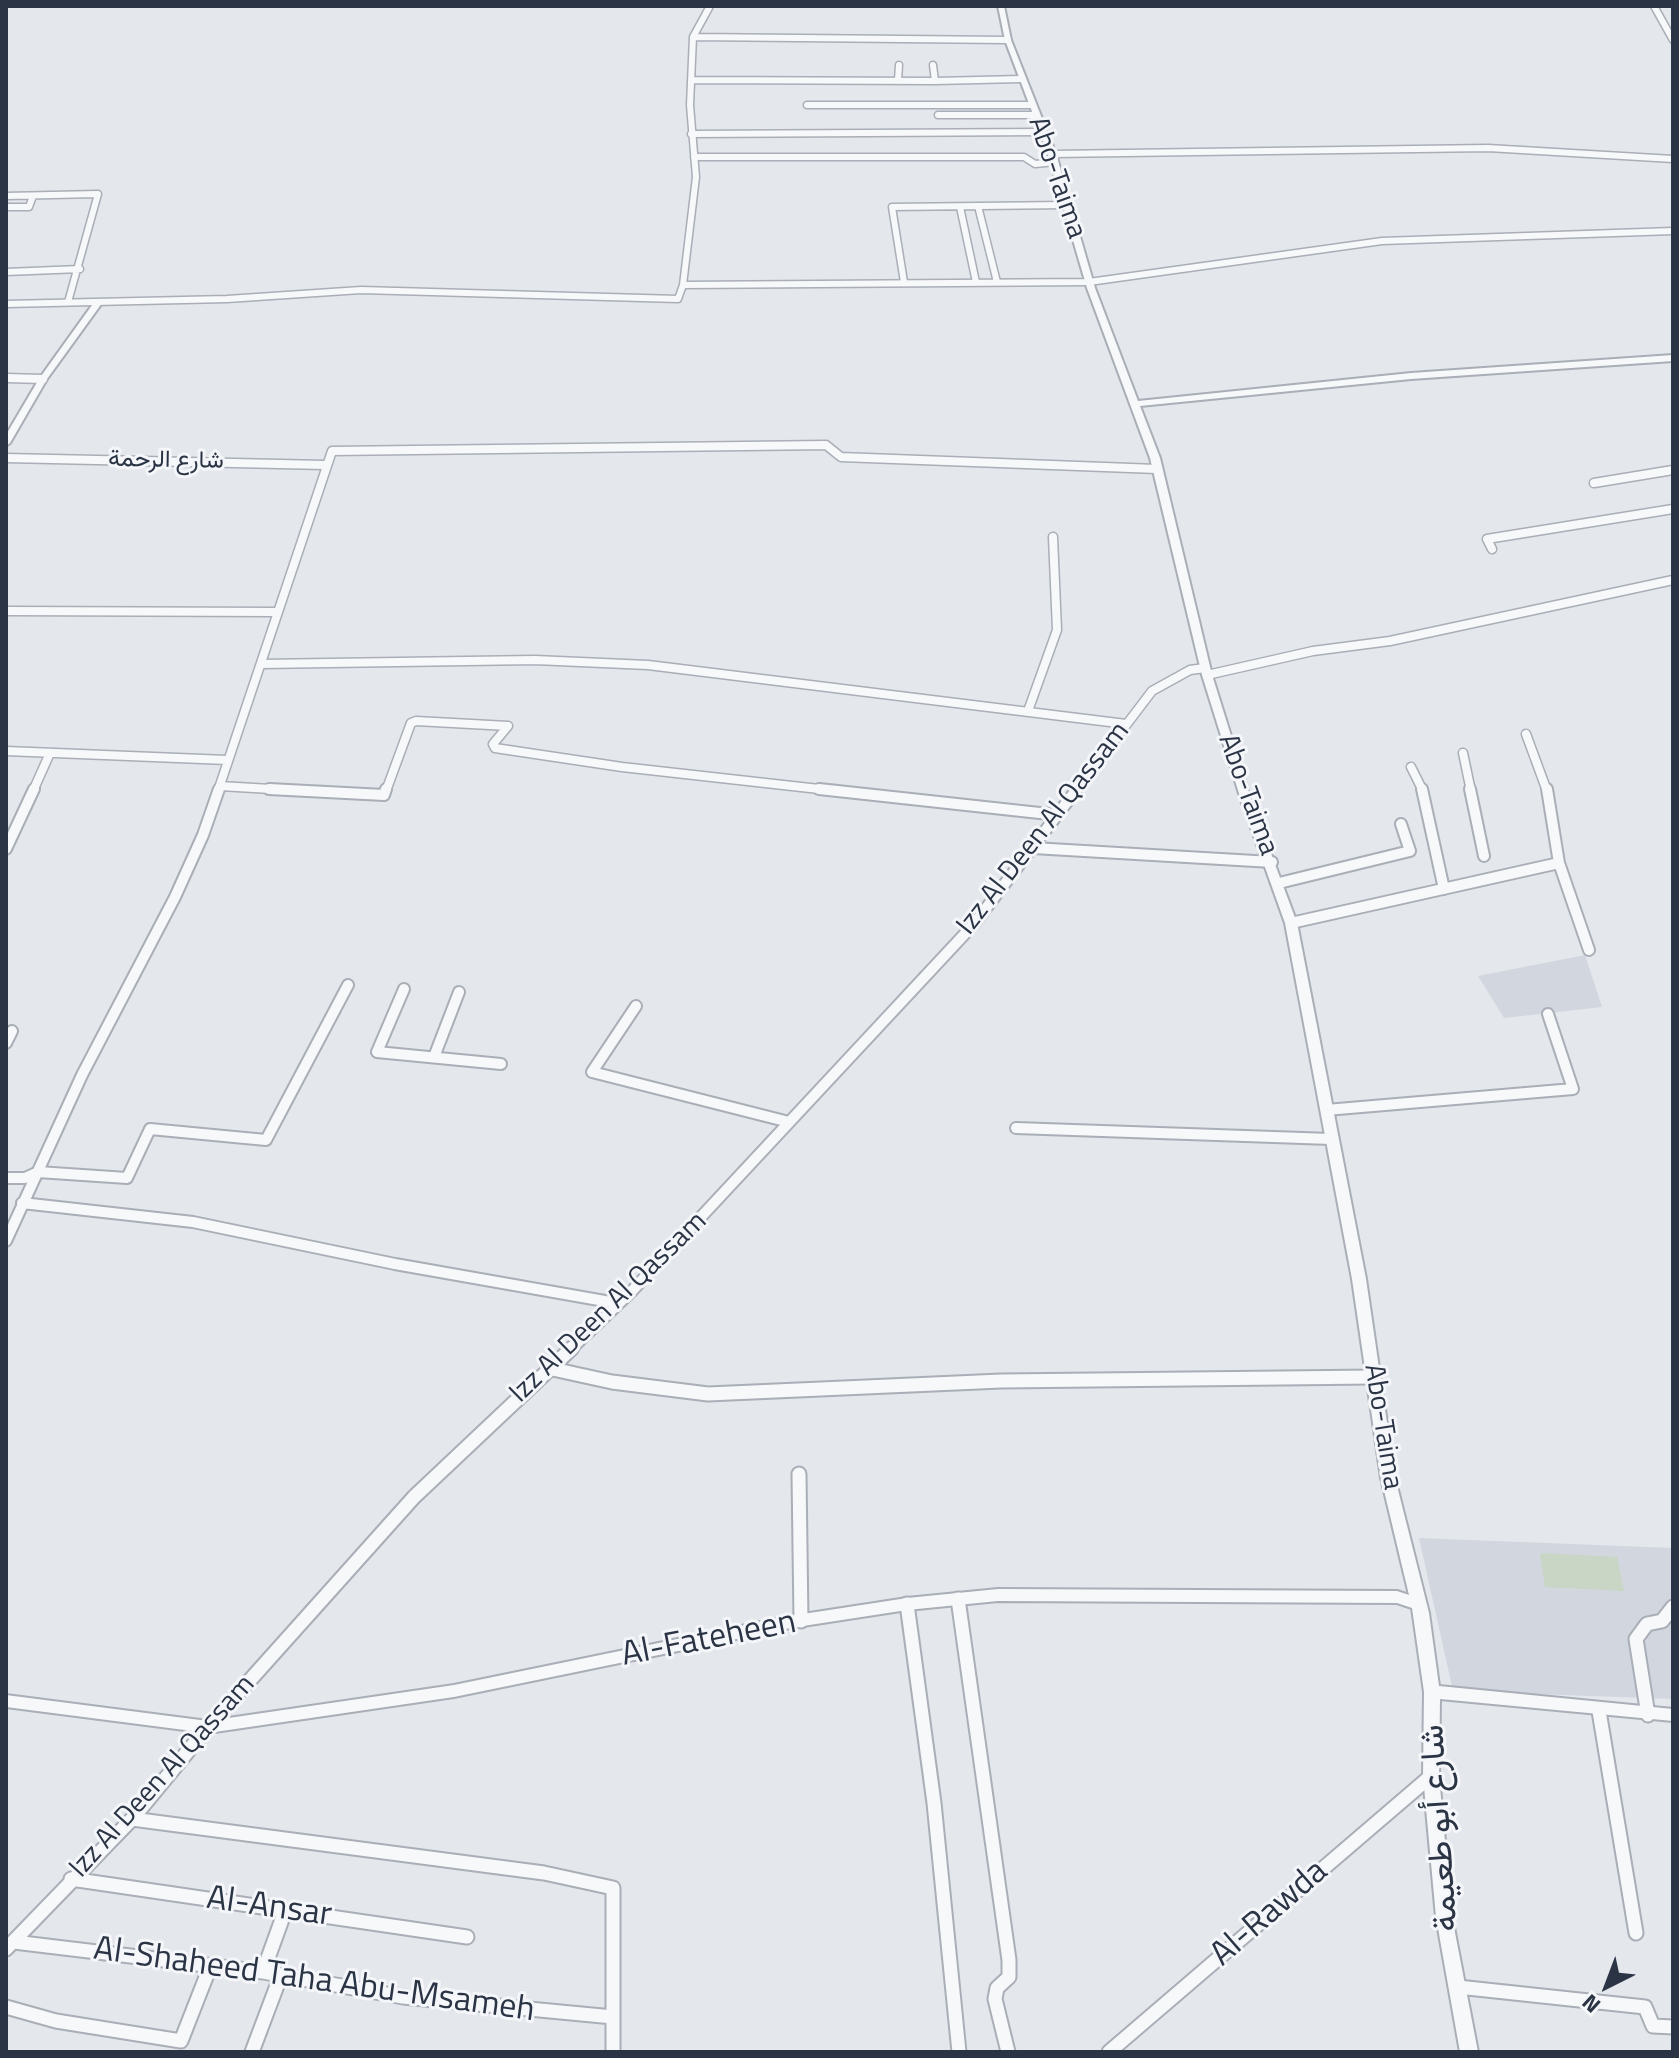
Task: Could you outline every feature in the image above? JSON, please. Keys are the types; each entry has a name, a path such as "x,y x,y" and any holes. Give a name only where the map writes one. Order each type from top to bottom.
{"street":[{"path":"6,304 98,303 361,290 678,299 683,285 694,205 691,134 693,37 710,6"},
{"name":"Abo-Taima","path":"1001,6 1008,40 1053,158 1089,282 1137,404 1170,507 1206,671 1247,803 1272,862 1291,923 1359,1279 1388,1478 1405,1540 1417,1604"},
{"path":"1654,6 1673,40"},
{"path":"693,37 1008,40"},
{"path":"898,78 899,65"},
{"path":"933,65 934,78"},
{"path":"691,80 1021,79"},
{"path":"807,105 1033,110"},
{"path":"938,115 1033,110"},
{"path":"691,134 1043,132"},
{"path":"694,157 1024,157 1035,164 1053,158 1488,148 1673,159"},
{"path":"6,196 98,194 80,269 68,302"},
{"path":"6,207 29,207 33,196"},
{"path":"904,282 892,207 1066,205"},
{"path":"978,206 997,282"},
{"path":"960,207 976,282"},
{"path":"683,285 1089,282 1382,241 1673,231"},
{"path":"6,272 80,269"},
{"path":"6,443 43,379 98,303"},
{"path":"1137,404 1411,376 1673,358"},
{"path":"6,378 43,379"},
{"path":"6,1241 100,1037 175,897 220,786 332,451 826,445 841,457 1157,469"},
{"name":"شارع الرحمة","path":"6,458 325,465"},
{"path":"1594,483 1673,470"},
{"path":"1492,549 1487,539 1673,509"},
{"path":"1028,711 1057,630 1053,537"},
{"name":"Izz Al Deen Al Qassam","path":"10,1946 71,1879 132,1819 208,1727 414,1497 718,1202 974,924 1152,691 1190,670 1206,671 1313,651 1390,641 1673,580"},
{"path":"6,611 278,612"},
{"path":"261,664 535,660 648,665 1126,724"},
{"path":"220,786 384,795 411,723 416,721 508,726 493,744 495,748 579,761 1058,815"},
{"path":"1526,734 1546,782 1559,863 1589,950"},
{"path":"6,751 227,760"},
{"path":"6,849 50,753"},
{"path":"1463,753 1484,856"},
{"path":"1411,767 1423,791 1444,889"},
{"path":"1279,883 1410,851 1401,824"},
{"path":"1033,848 1272,862"},
{"path":"1291,923 1559,863"},
{"path":"6,1178 25,1178 38,1172 127,1178 150,1129 266,1140 348,985"},
{"path":"404,989 377,1052 501,1064"},
{"path":"434,1057 459,992"},
{"path":"636,1006 592,1072 789,1122"},
{"path":"1326,1110 1573,1089 1548,1014"},
{"path":"6,1043 12,1031"},
{"path":"1016,1128 1331,1139"},
{"path":"22,1203 206,1224 395,1264 616,1303"},
{"path":"548,1368 612,1382 708,1394 1001,1381 1374,1377"},
{"path":"799,1474 801,1621"},
{"name":"Al-Fateheen","path":"6,1701 208,1727 454,1691 801,1621 907,1604 998,1595 1397,1597 1417,1604"},
{"path":"958,1599 1009,1960 1009,1977 997,1988 995,1999 1008,2052"},
{"path":"907,1604 934,1803 959,2052"},
{"name":"شارع أبو طعيمة","path":"1417,1604 1432,1692 1431,1776 1444,1917 1469,2052"},
{"path":"1648,1715 1636,1639 1647,1624 1662,1621 1673,1607"},
{"path":"1432,1692 1521,1699 1599,1711 1673,1715"},
{"path":"1599,1711 1636,1933"},
{"name":"Al-Rawda","path":"1109,2052 1431,1776"},
{"path":"132,1819 544,1873 613,1888 613,2052"},
{"name":"Al-Ansar","path":"71,1879 467,1937"},
{"path":"263,1972 285,1911"},
{"name":"Al-Shaheed Taha Abu-Msameh","path":"10,1946 263,1972 403,1997 613,2017"},
{"path":"6,2007 56,2021 181,2041 210,1967"},
{"path":"252,2052 281,1975"},
{"path":"1458,1987 1645,2007 1653,2026 1673,2027"}],"shaded area":[{"path":"1585,955 1602,1007 1504,1018 1478,976"},
{"path":"1419,1538 1673,1548 1673,1699 1453,1691"}],"green space":[{"path":"1540,1553 1617,1557 1624,1591 1545,1587"}]}
